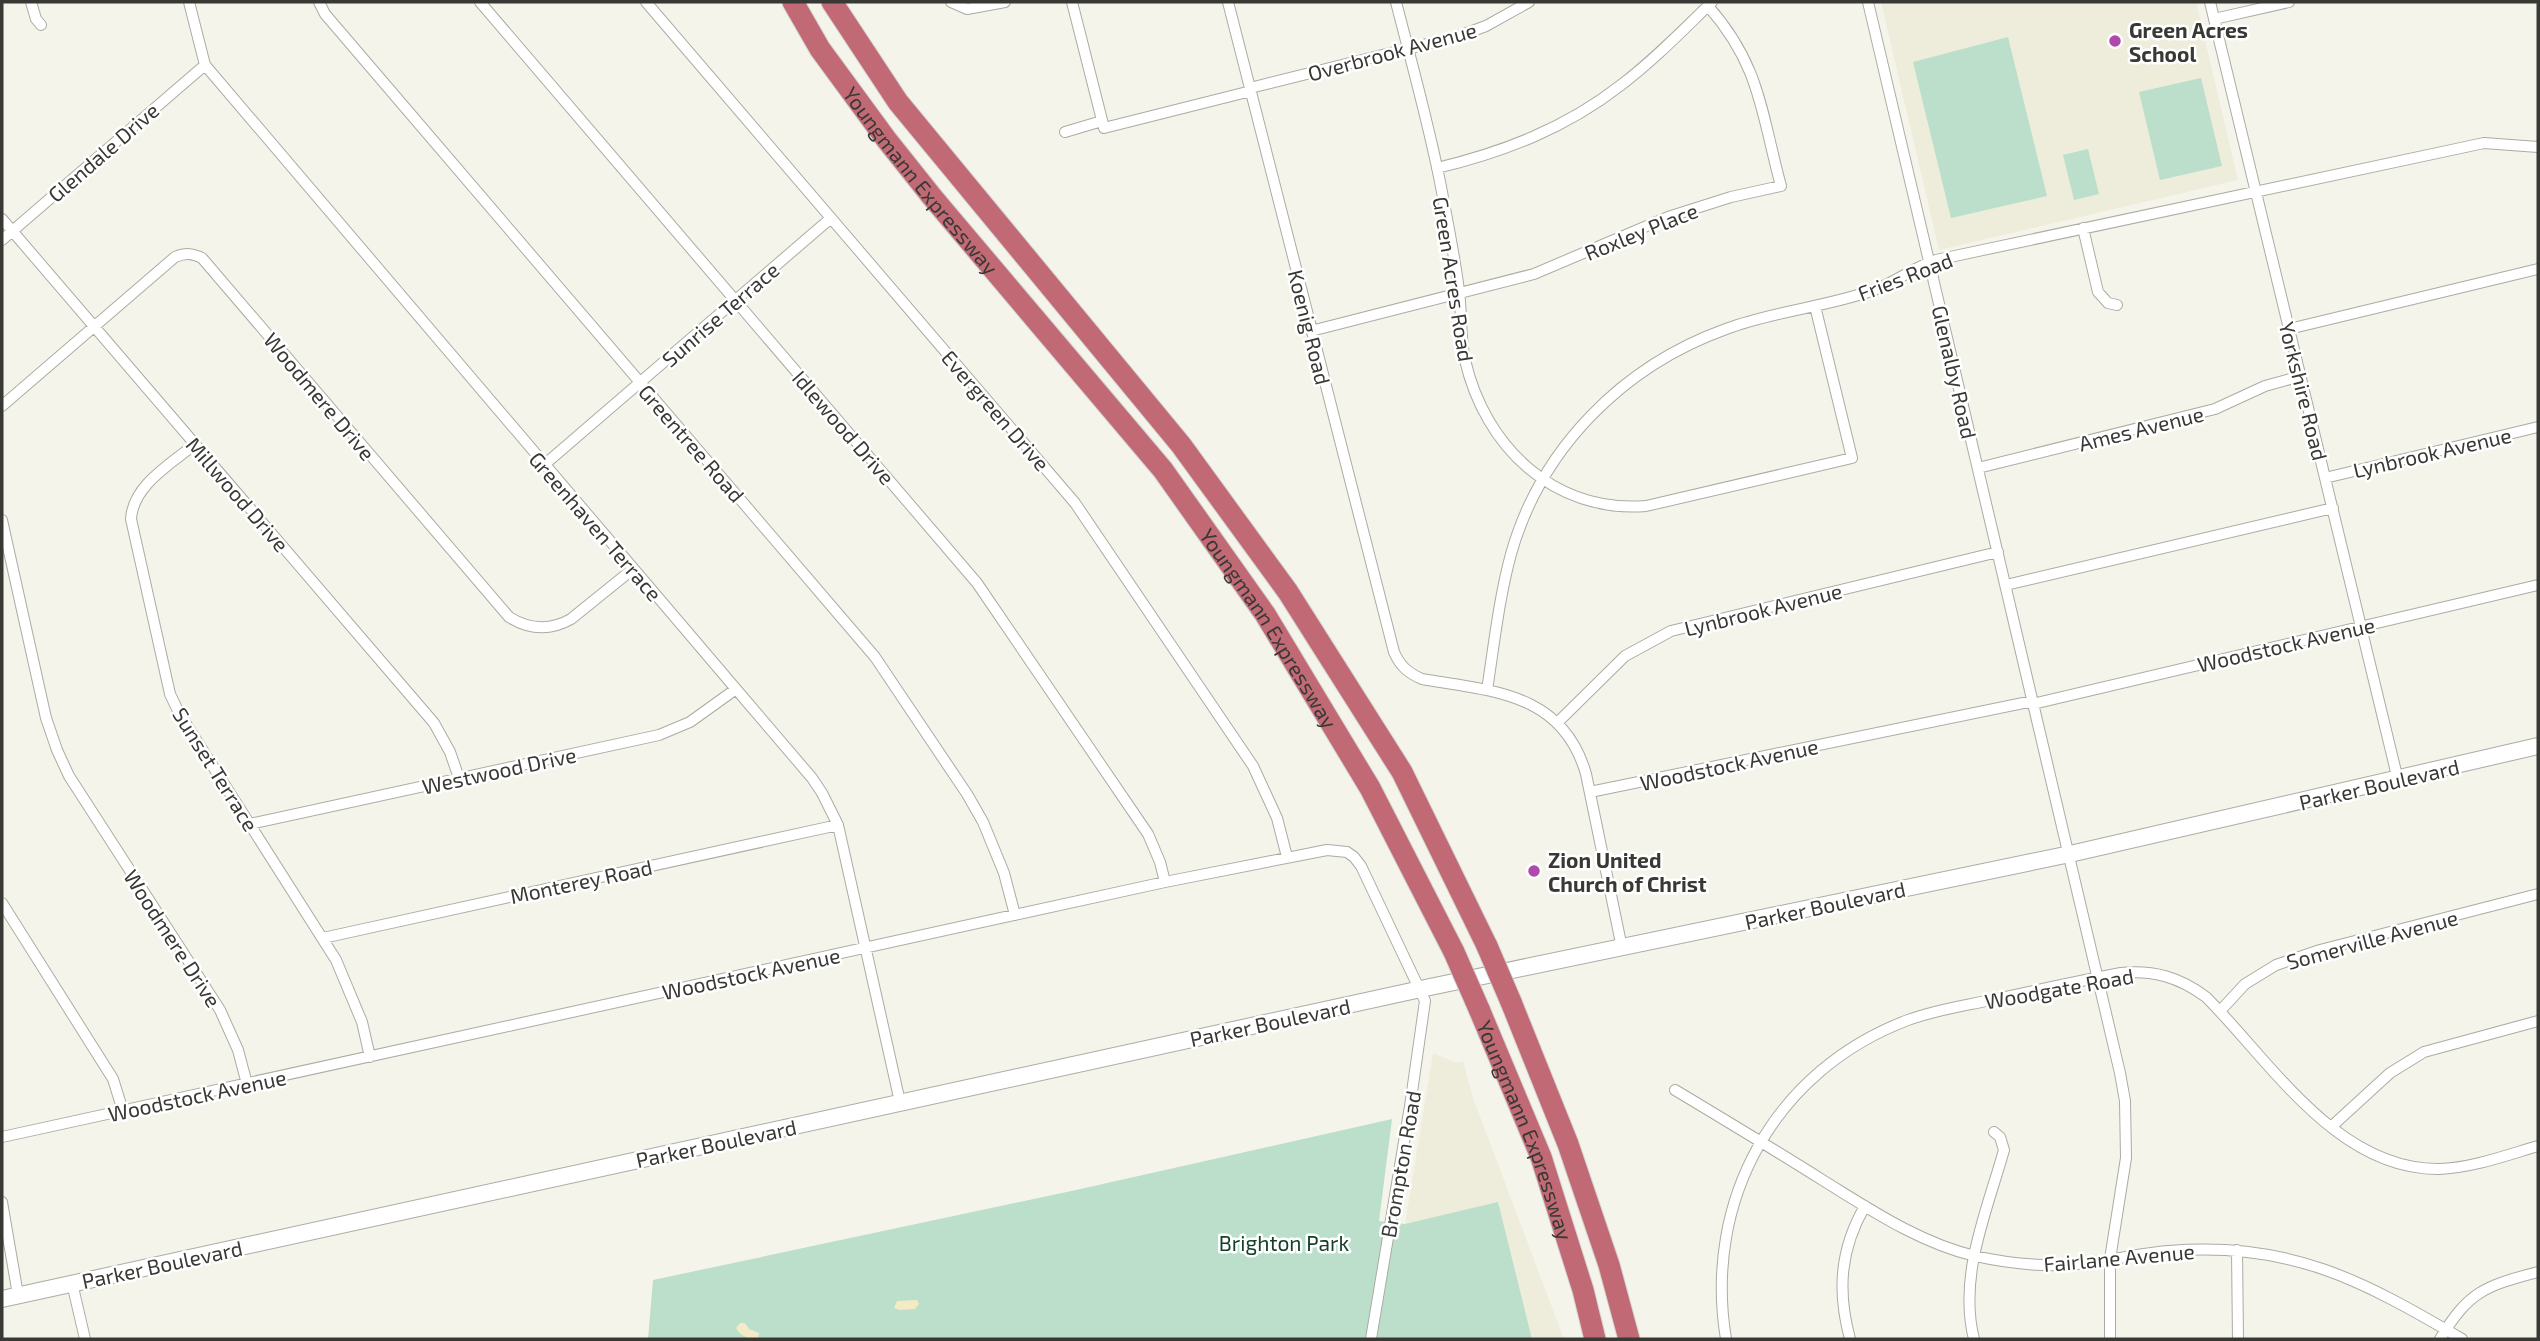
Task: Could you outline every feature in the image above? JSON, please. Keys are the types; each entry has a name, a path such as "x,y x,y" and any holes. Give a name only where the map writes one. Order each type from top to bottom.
{"highway":[{"path":"786,2 820,49"},
{"name":"Youngmann Expressway","path":"793,2 820,49 933,198 1163,470 1265,614 1370,788 1454,952 1541,1157 1583,1290 1595,1339"},
{"name":"Youngmann Expressway","path":"832,2 898,103 1181,445 1288,592 1402,772 1487,946 1568,1144 1609,1265 1629,1339"},
{"path":"840,2 862,50"}],"street":[{"path":"31,2 36,19 41,25"},
{"name":"Greenhaven Terrace","path":"188,2 205,65 822,793 838,825 900,1102"},
{"name":"Greentree Road","path":"318,2 325,14 875,657 984,822 1004,873 1015,915"},
{"name":"Idlewood Drive","path":"480,2 977,583 1148,834 1165,882"},
{"name":"Evergreen Drive","path":"646,2 1075,503 1253,766 1277,818 1287,857"},
{"path":"951,2 967,9 1005,2"},
{"path":"1065,132 1102,121 1072,2"},
{"name":"Koenig Road","path":"1228,2 1394,652 1405,669 1422,679 1487,690"},
{"name":"Green Acres Road","path":"1395,2 1437,168 1460,294 1463,349 1479,399 1506,444 1543,480 1571,496 1589,502 1627,507 1646,506 1852,458 1815,306"},
{"name":"Overbrook Avenue","path":"1102,121 1104,128 1459,36 1486,26 1529,2"},
{"name":"Glenalby Road","path":"1868,2 2120,1073 2127,1130 2126,1158 2110,1259 2110,1339"},
{"name":"Yorkshire Road","path":"2210,2 2398,780"},
{"path":"2214,19 2289,2"},
{"path":"1437,168 1525,142 1575,116 1632,76 1710,4"},
{"name":"Roxley Place","path":"1311,331 1497,285 1552,267 1699,206 1781,186 1755,82 1734,38 1710,4"},
{"name":"Glendale Drive","path":"2,240 205,65"},
{"name":"Fries Road","path":"1487,690 1511,555 1523,518 1543,480 1590,415 1624,384 1683,346 1729,327 1876,289 1930,262 2484,143 2538,147"},
{"name":"Sunrise Terrace","path":"544,465 831,218"},
{"name":"Millwood Drive","path":"2,219 434,723 450,752 459,778"},
{"path":"2083,228 2098,292 2108,303 2118,305"},
{"name":"Woodmere Drive","path":"2,406 175,257 195,255 202,258 509,617 538,628 562,625 633,569"},
{"path":"2289,328 2538,270"},
{"name":"Ames Avenue","path":"1978,468 2215,410 2265,386 2301,376"},
{"name":"Lynbrook Avenue","path":"2325,478 2538,427"},
{"name":"Sunset Terrace","path":"195,444 140,492 134,500 131,519 170,694 179,713 323,938 348,983 362,1022 370,1057"},
{"path":"2006,585 2333,508"},
{"name":"Woodmere Drive","path":"2,520 46,718 57,750 69,776 220,1010 239,1051 247,1084"},
{"name":"Lynbrook Avenue","path":"1558,723 1625,656 1671,631 1998,552"},
{"name":"Woodstock Avenue","path":"1590,792 2033,703 2538,585"},
{"name":"Westwood Drive","path":"250,824 659,735 709,711 736,689"},
{"path":"1487,690 1527,701 1558,723 1581,756 1622,948"},
{"name":"Parker Boulevard","path":"10,1297 1420,990 2070,854 2538,746"},
{"name":"Monterey Road","path":"323,938 838,825"},
{"name":"Woodstock Avenue","path":"2,1138 1165,882 1287,857 1339,850 1354,857 1420,990"},
{"name":"Somerville Avenue","path":"2220,1011 2245,984 2276,965 2320,950 2538,894"},
{"path":"2,903 113,1079 123,1111"},
{"name":"Woodgate Road","path":"1726,1339 1721,1289 1724,1241 1740,1185 1761,1142 1789,1102 1817,1074 1854,1046 1884,1030 1927,1013 2098,977 2136,972 2169,976 2194,988 2220,1011 2331,1127 2388,1161 2424,1168 2461,1167 2538,1146"},
{"name":"Brompton Road","path":"1371,1339 1418,1059 1425,1001 1420,990"},
{"path":"2331,1127 2379,1082 2408,1060 2424,1052 2538,1021"},
{"name":"Fairlane Avenue","path":"1675,1090 1864,1206 1921,1236 1975,1256 2058,1265 2170,1251 2236,1251 2283,1257 2319,1266 2380,1292 2443,1335 2462,1339"},
{"path":"1974,1339 1968,1293 1975,1256 2004,1150 2000,1137 1994,1132"},
{"path":"2,1202 10,1297"},
{"path":"1850,1339 1843,1313 1841,1276 1850,1234 1864,1206"},
{"path":"2236,1251 2238,1339"},
{"path":"2443,1335 2464,1305 2486,1288 2538,1272"},
{"path":"72,1283 85,1339"}],"shaded area":[{"path":"1881,2 2196,2 2238,180 1939,250"},
{"path":"1433,1053 1457,1063 1463,1061 1473,1098 1564,1339 1532,1339 1498,1203 1405,1224"}],"green space":[{"path":"2008,37 2047,196 1951,218 1913,62"},
{"path":"2201,78 2222,166 2160,180 2139,92"},
{"path":"2088,149 2099,194 2074,200 2063,155"},
{"name":"Brighton Park","path":"1392,1119 1379,1221 1405,1224 1498,1202 1532,1339 648,1339 653,1280 1076,1190"}],"sand":[{"path":"917,1300 919,1304 915,1309 894,1308 897,1301"},
{"path":"740,1323 745,1323 749,1329 759,1333 758,1338 749,1338 740,1333 736,1328"}],"place":[{"name":"Green Acres School","path":"2115,41"},
{"name":"Zion United Church of Christ","path":"1534,871"}]}
